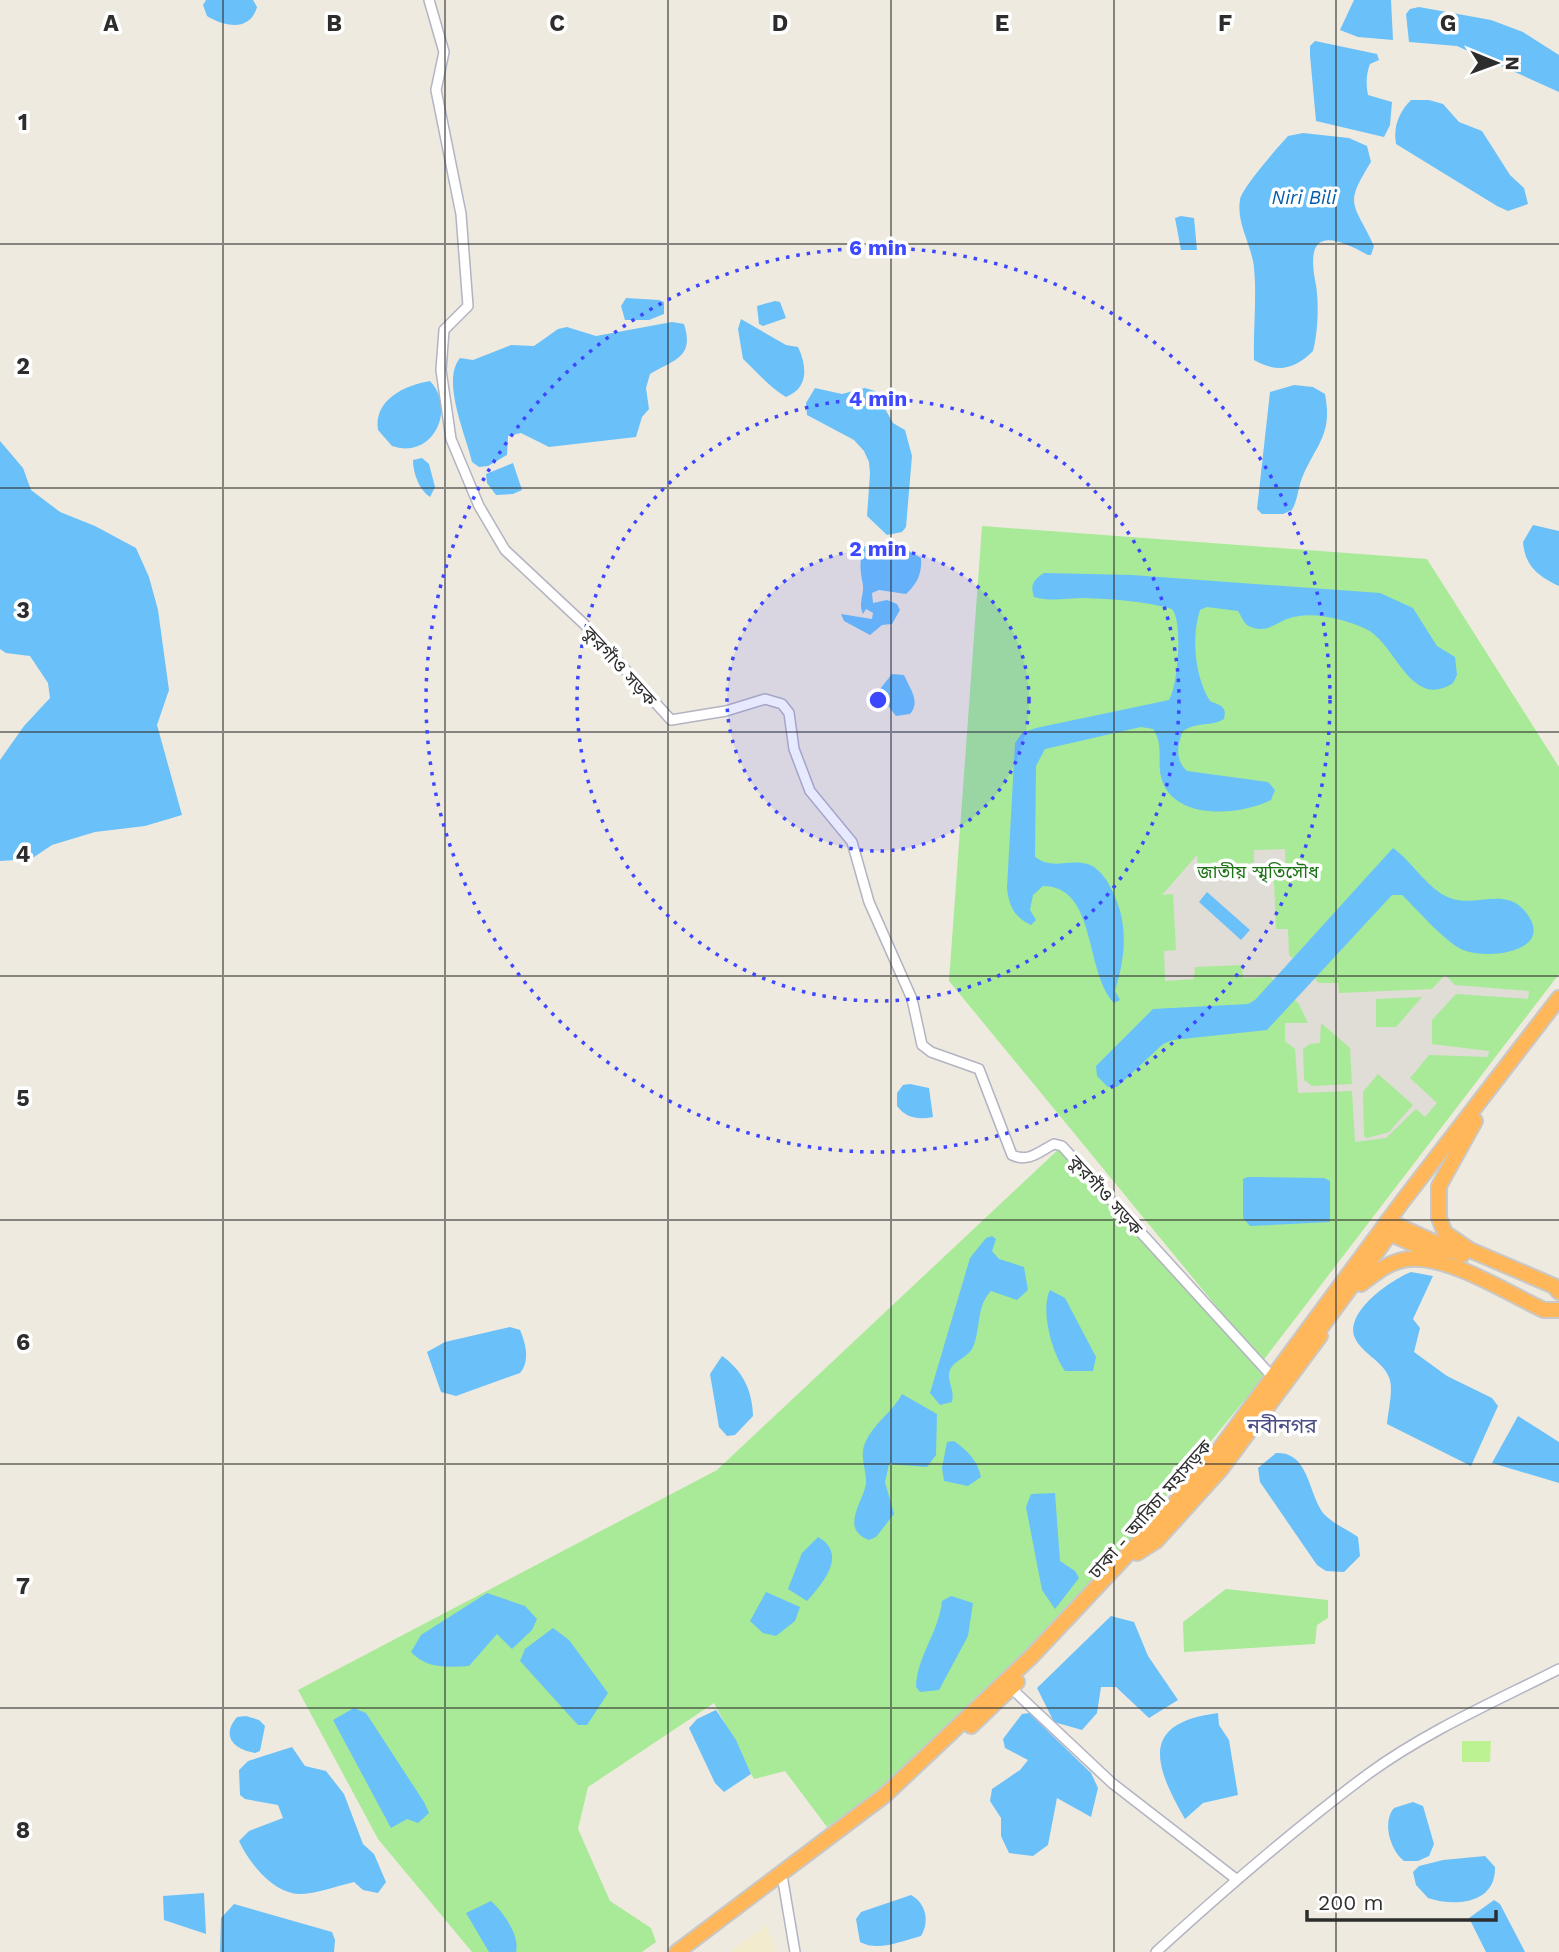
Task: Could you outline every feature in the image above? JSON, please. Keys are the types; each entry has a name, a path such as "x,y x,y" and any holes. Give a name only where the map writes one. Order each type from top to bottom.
{"highway":[{"path":"1079,1606 1089,1586 1198,1462 1268,1372 1366,1237 1559,985"},
{"path":"677,1952 885,1796 1008,1685 1171,1508 1219,1450 1394,1230 1559,998"},
{"name":"ঢাকা - আরিচা মহাসড়ক","path":"687,1952 853,1829 1008,1685 1180,1510 1349,1293 1559,1013"},
{"path":"1475,1122 1439,1186 1439,1218 1445,1233 1462,1246 1554,1286 1559,1292"},
{"path":"1394,1230 1559,1297"},
{"path":"1394,1230 1559,1310"},
{"path":"1349,1293 1392,1263 1425,1259 1444,1263 1544,1310 1559,1310"}],"street":[{"name":"কুরগাঁও সড়ক","path":"429,0 443,52 436,90 461,215 468,306 444,330 441,370 444,395 451,439 465,478 505,550 584,624 671,720 726,711 765,699 782,704 789,713 794,749 810,791 852,842 869,902 912,999 922,1045 930,1052 979,1069 1012,1155 1024,1158 1041,1153 1054,1144 1062,1146 1268,1372"},
{"path":"1156,1952 1236,1879 1369,1773 1457,1718 1559,1669"},
{"path":"1008,1685 1112,1783 1236,1879"},
{"path":"783,1881 795,1952"}],"shaded area":[{"path":"1285,849 1286,879 1274,880 1276,929 1288,929 1289,955 1319,983 1338,983 1339,993 1432,989 1445,975 1455,985 1529,991 1528,999 1456,994 1432,1020 1432,1044 1489,1051 1488,1057 1429,1055 1410,1078 1437,1103 1425,1117 1416,1109 1386,1138 1355,1142 1352,1091 1298,1093 1295,1049 1285,1041 1285,1023 1308,1023 1299,1004 1270,977 1243,978 1242,965 1195,967 1194,979 1165,981 1164,951 1176,950 1173,894 1162,895 1197,855 1198,866 1254,863 1254,850","holes":["1422,997 1396,1027 1376,1027 1376,999","1321,1023 1350,1048 1352,1084 1312,1086 1304,1080 1303,1049 1310,1044 1320,1043","1378,1074 1413,1105 1389,1132 1367,1138 1364,1136 1363,1092"]},
{"path":"767,1925 776,1952 729,1952"}],"green space":[{"name":"জাতীয় স্মৃতিসৌধ","path":"982,526 1427,559 1559,767 1559,974 1262,1362 949,981"},
{"path":"1062,1146 1268,1372 1064,1617 1009,1676 951,1731 891,1782 827,1827 785,1771 754,1779 714,1703 588,1787 578,1829 610,1901 651,1928 656,1942 642,1952 472,1952 378,1839 298,1690 717,1470"},
{"path":"1226,1589 1328,1600 1328,1618 1317,1625 1315,1644 1184,1652 1183,1622"},
{"path":"1462,1741 1491,1741 1490,1762 1462,1762"}],"water":[{"path":"206,0 253,0 257,7 254,15 243,24 229,25 207,16 203,5"},
{"path":"1354,0 1391,0 1393,40 1358,37 1340,30"},
{"path":"1419,7 1491,20 1523,32 1559,55 1559,92 1457,46 1409,42 1406,14 1410,9"},
{"path":"1315,41 1377,54 1379,60 1370,64 1367,87 1368,95 1392,102 1390,125 1384,137 1316,121 1310,55 1310,46"},
{"path":"1411,100 1429,100 1443,104 1459,122 1482,131 1510,175 1524,188 1528,204 1508,211 1497,206 1396,144 1398,120"},
{"name":"Niri Bili","path":"1303,133 1349,138 1367,146 1371,162 1357,188 1354,204 1374,246 1371,255 1368,255 1330,240 1317,246 1313,268 1318,318 1313,351 1292,366 1278,368 1254,360 1254,268 1239,209 1242,195 1269,158 1288,136"},
{"path":"1175,218 1194,218 1197,250 1181,250"},
{"path":"626,298 664,302 664,314 649,320 625,320 621,306"},
{"path":"780,302 786,318 763,326 759,324 757,306"},
{"path":"741,319 786,345 798,347 804,376 799,388 793,393 786,397 780,393 743,359 738,329"},
{"path":"672,322 684,324 687,344 674,361 650,374 646,388 649,409 642,417 636,437 549,447 521,433 508,436 507,455 488,466 479,467 472,462 454,394 455,368 460,358 473,360 511,345 534,346 558,329 567,327 596,336"},
{"path":"430,381 438,393 441,405 436,430 419,446 392,446 378,430 380,410 401,390"},
{"path":"1294,385 1313,387 1325,394 1325,430 1302,478 1292,510 1283,514 1262,514 1257,509 1270,392"},
{"path":"815,388 842,394 865,388 875,391 893,423 905,430 912,456 906,527 902,532 887,535 867,516 869,462 854,440 807,415 806,403"},
{"path":"0,441 23,468 31,490 60,512 95,526 136,548 149,577 158,610 169,690 157,725 182,815 145,826 95,832 52,845 31,859 0,861 0,760 24,726 50,698 48,683 30,656 6,653 0,649"},
{"path":"422,458 429,464 435,487 430,497 417,481 414,470 413,460"},
{"path":"513,463 522,490 513,494 496,495 487,483 486,474"},
{"path":"1533,525 1559,531 1559,586 1539,574 1527,558 1523,542"},
{"path":"864,546 909,551 921,558 918,578 906,594 879,590 872,593 873,603 887,600 897,604 900,610 892,624 882,625 870,635 844,621 841,614 872,619 873,613 866,609 863,614 861,606 861,561"},
{"path":"1044,573 1132,575 1380,593 1413,608 1437,646 1455,657 1457,675 1453,683 1438,689 1425,688 1414,682 1377,636 1357,625 1306,615 1256,629 1243,621 1238,611 1207,607 1200,610 1197,621 1195,645 1198,669 1210,701 1220,705 1225,715 1224,719 1214,723 1183,731 1178,747 1180,762 1187,771 1268,782 1275,790 1271,800 1225,811 1192,808 1178,801 1168,791 1161,777 1159,746 1153,729 1141,727 1045,749 1036,766 1035,857 1054,864 1090,865 1107,881 1119,908 1124,935 1122,962 1115,991 1120,1000 1114,1003 1105,989 1088,932 1073,900 1060,890 1043,886 1033,895 1030,910 1036,920 1031,925 1016,915 1011,906 1007,888 1015,743 1022,733 1036,728 1169,700 1177,668 1177,626 1172,609 1161,606 1117,600 1053,600 1034,597 1033,583"},
{"path":"892,674 904,675 911,690 915,705 910,714 896,716 882,698 880,689"},
{"path":"1393,848 1444,895 1462,901 1500,899 1516,903 1524,910 1532,924 1533,935 1528,943 1505,953 1466,951 1442,935 1402,895 1392,895 1267,1030 1173,1040 1163,1044 1117,1087 1108,1087 1097,1076 1096,1066 1153,1009 1248,1004 1255,1000"},
{"path":"1207,892 1250,930 1241,940 1199,902"},
{"path":"903,1085 929,1088 933,1117 913,1117 897,1106 897,1093"},
{"path":"1324,1178 1330,1181 1330,1222 1250,1226 1243,1218 1243,1179"},
{"path":"992,1236 996,1239 992,1251 999,1259 1024,1267 1028,1290 1017,1300 991,1291 986,1297 973,1347 950,1370 952,1402 940,1405 930,1393 970,1258 986,1238"},
{"path":"1411,1272 1433,1276 1413,1319 1420,1328 1414,1352 1447,1376 1492,1398 1498,1406 1471,1466 1387,1424 1390,1380 1383,1368 1355,1338 1353,1328 1356,1318 1371,1298"},
{"path":"1050,1290 1065,1298 1096,1357 1093,1371 1065,1371 1060,1363 1047,1319 1047,1298"},
{"path":"510,1327 520,1330 525,1347 526,1358 520,1373 456,1396 441,1392 427,1352 445,1342"},
{"path":"722,1356 736,1368 745,1382 751,1398 753,1416 735,1435 727,1436 719,1427 710,1374"},
{"path":"902,1394 937,1414 936,1455 927,1467 889,1464 885,1482 894,1514 876,1537 869,1540 860,1535 854,1523 866,1484 864,1446 871,1432"},
{"path":"1518,1416 1559,1442 1559,1483 1492,1463"},
{"path":"954,1441 971,1456 981,1477 968,1486 944,1481 942,1468 947,1442"},
{"path":"1276,1453 1287,1454 1296,1459 1325,1515 1358,1537 1360,1556 1344,1572 1326,1571 1317,1565 1260,1482 1258,1468"},
{"path":"1055,1493 1060,1561 1075,1571 1079,1578 1055,1609 1042,1590 1026,1507 1031,1494"},
{"path":"818,1537 827,1544 832,1560 820,1586 807,1601 788,1589 802,1553"},
{"path":"766,1592 800,1607 795,1621 776,1636 763,1633 750,1621"},
{"path":"487,1593 525,1606 537,1619 532,1630 512,1649 497,1634 469,1666 452,1667 424,1662 411,1652 421,1635"},
{"path":"951,1596 973,1603 968,1636 939,1690 920,1692 916,1687 920,1665 937,1623 942,1601"},
{"path":"1111,1616 1134,1622 1148,1656 1178,1700 1149,1718 1116,1687 1101,1687 1097,1713 1082,1730 1054,1722 1037,1688"},
{"path":"553,1628 569,1640 608,1693 587,1725 578,1725 520,1661 525,1649"},
{"path":"354,1708 366,1713 424,1802 429,1813 418,1823 407,1819 391,1828 333,1720"},
{"path":"716,1710 736,1740 751,1774 724,1792 715,1783 689,1728 697,1719"},
{"path":"1029,1713 1091,1773 1098,1788 1091,1817 1057,1798 1048,1845 1033,1856 1009,1853 1001,1836 1001,1818 990,1801 992,1789 1020,1770 1028,1760 1005,1748 1003,1739 1022,1714"},
{"path":"1218,1713 1219,1725 1229,1740 1238,1795 1203,1803 1185,1819 1166,1781 1160,1750 1165,1737 1175,1726 1193,1718"},
{"path":"246,1716 259,1720 265,1726 260,1751 255,1753 235,1745 230,1736 232,1724 237,1717"},
{"path":"292,1747 305,1766 326,1771 344,1794 363,1844 374,1854 386,1882 378,1893 363,1890 354,1882 312,1893 289,1892 271,1883 243,1850 239,1841 249,1831 283,1818 278,1805 245,1799 240,1795 239,1770 248,1761"},
{"path":"1413,1802 1423,1806 1434,1844 1429,1856 1418,1861 1404,1861 1389,1836 1390,1814 1394,1808"},
{"path":"1485,1856 1495,1867 1494,1879 1489,1889 1472,1900 1439,1901 1428,1898 1416,1885 1413,1872 1419,1866 1443,1860"},
{"path":"204,1893 206,1934 164,1920 163,1896"},
{"path":"911,1895 920,1903 925,1913 921,1936 882,1946 860,1942 856,1919 861,1912"},
{"path":"1494,1900 1500,1904 1525,1952 1486,1952 1469,1918"},
{"path":"491,1901 501,1911 513,1931 516,1952 489,1952 466,1913"},
{"path":"234,1904 332,1932 335,1940 334,1952 220,1952 221,1918"}],"district":[{"name":"নবীনগর","path":"1282,1425"}]}
